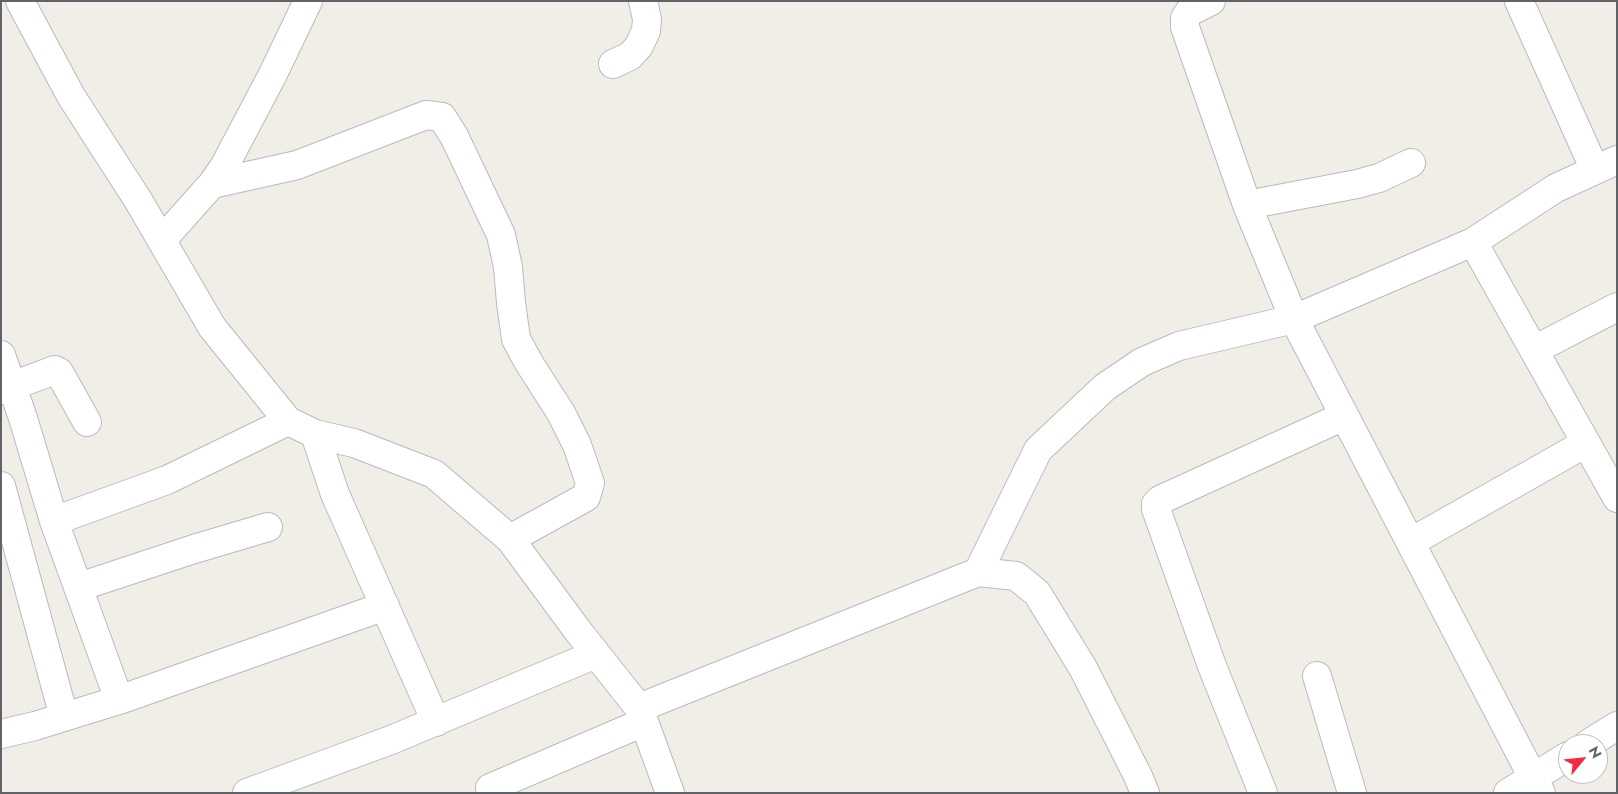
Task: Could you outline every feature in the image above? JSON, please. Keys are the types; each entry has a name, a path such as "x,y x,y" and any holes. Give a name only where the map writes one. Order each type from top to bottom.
{"street":[{"path":"20,1 71,96 138,200 212,327 288,421 315,434 354,443 434,474 510,539 641,715 670,793"},
{"path":"162,240 212,184 229,158 273,74 308,1"},
{"path":"613,64 630,56 639,46 646,31 648,19 643,1"},
{"path":"1210,1 1190,12 1185,18 1186,27 1247,205 1294,319 1537,785"},
{"path":"978,572 1038,450 1105,387 1142,362 1179,346 1294,319 1473,242 1556,188 1606,165 1519,1"},
{"path":"212,184 297,165 426,115 442,117 454,136 501,235 508,267 510,303 516,339 561,413 577,445 590,483 586,497 510,539"},
{"path":"1247,205 1357,184 1379,178 1411,163"},
{"path":"1473,242 1617,498"},
{"path":"1534,350 1617,307"},
{"path":"1,355 7,389 119,700"},
{"path":"7,389 55,370 59,372 87,422"},
{"path":"1263,793 1212,666 1156,504 1160,500 1344,416"},
{"path":"54,521 167,480 288,421"},
{"path":"315,434 335,494 436,722"},
{"path":"1411,542 1586,442"},
{"path":"1,486 64,717"},
{"path":"79,587 194,548 268,527"},
{"path":"490,788 641,715 978,572 1016,576 1037,592 1083,668 1145,793"},
{"path":"1,734 119,700 385,606"},
{"path":"247,793 436,722 596,654"},
{"path":"1317,676 1352,793"},
{"path":"1604,734 1617,726"},
{"path":"1508,793 1537,785 1558,765"}]}
